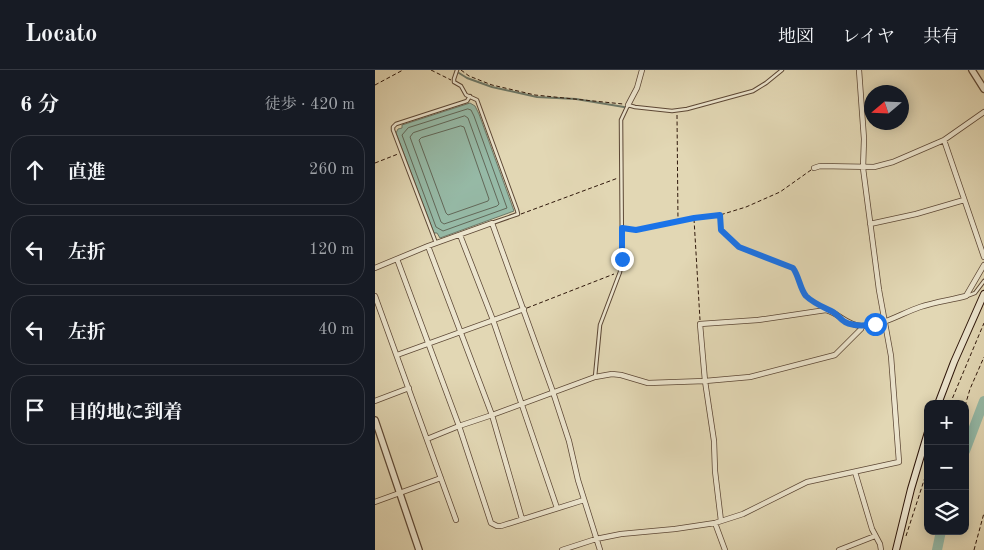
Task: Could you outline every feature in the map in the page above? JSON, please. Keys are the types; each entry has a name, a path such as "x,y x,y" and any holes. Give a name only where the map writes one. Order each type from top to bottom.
{"main road":[{"path":"940,400 957,354 984,294"},
{"path":"896,550 924,445"}],"street":[{"path":"628,105 637,88 642,70"},
{"path":"562,550 596,539 621,534 715,523 743,514 807,482 897,463 900,459 891,356 869,224 863,168 865,139 859,70"},
{"path":"972,70 984,89"},
{"path":"814,168 820,166 863,168 893,162 944,140 984,112"},
{"path":"944,140 984,257"},
{"path":"869,224 916,214 964,200"},
{"path":"375,268 428,246 492,223 553,392 600,550"},
{"path":"460,235 523,404 557,508"},
{"path":"428,246 492,415 522,519"},
{"path":"397,259 459,426 491,523 497,526 584,500"},
{"path":"721,521 715,470 714,441 705,382 700,324 757,320 826,310 844,321 862,326 885,321 921,307 966,296 984,264"},
{"path":"375,296 456,520"},
{"path":"397,355 524,309"},
{"path":"427,439 595,377 612,374 648,383 705,382 750,377 835,356 861,330 862,326"},
{"path":"375,401 409,388"},
{"path":"375,420 419,550"},
{"path":"855,472 881,550"},
{"path":"375,502 441,478"},
{"path":"715,523 725,550"},
{"path":"839,550 875,536"}],"lane":[{"path":"457,70 454,81 477,100 518,214 492,223"},
{"path":"595,377 601,325 620,272 622,228 621,120 628,105 635,108 677,111 753,90 766,83 782,70"},
{"path":"436,244 393,126 467,100 470,96"},
{"path":"966,296 975,293 984,281"}],"path":[{"path":"375,86 403,70"},
{"path":"431,70 454,81"},
{"path":"461,70 469,76 492,84 535,95 608,101 628,105"},
{"path":"677,111 678,221"},
{"path":"375,163 402,153"},
{"path":"622,228 636,230 694,218 720,215 746,207 781,192 814,168"},
{"path":"518,214 621,177"},
{"path":"720,215 721,230 739,247 793,268 798,275 805,295 826,310"},
{"path":"694,218 700,324"},
{"path":"524,309 620,272"},
{"path":"952,400 984,324"},
{"path":"967,400 984,357"},
{"path":"907,532 924,480"},
{"path":"974,550 984,513"}],"water":[{"path":"470,103 475,106 479,114 514,211 440,238 437,233 434,233 396,133 398,129 402,128 402,125"}],"waterway":[{"path":"459,73 492,87 537,97 576,99 624,107"},
{"path":"967,445 984,401"},
{"path":"937,550 940,535"}],"route":[{"path":"622,259 622,228 636,230 694,218 720,215 721,230 739,247 793,268 798,275 805,295 826,310 844,321 857,325 867,326 875,324"}]}
